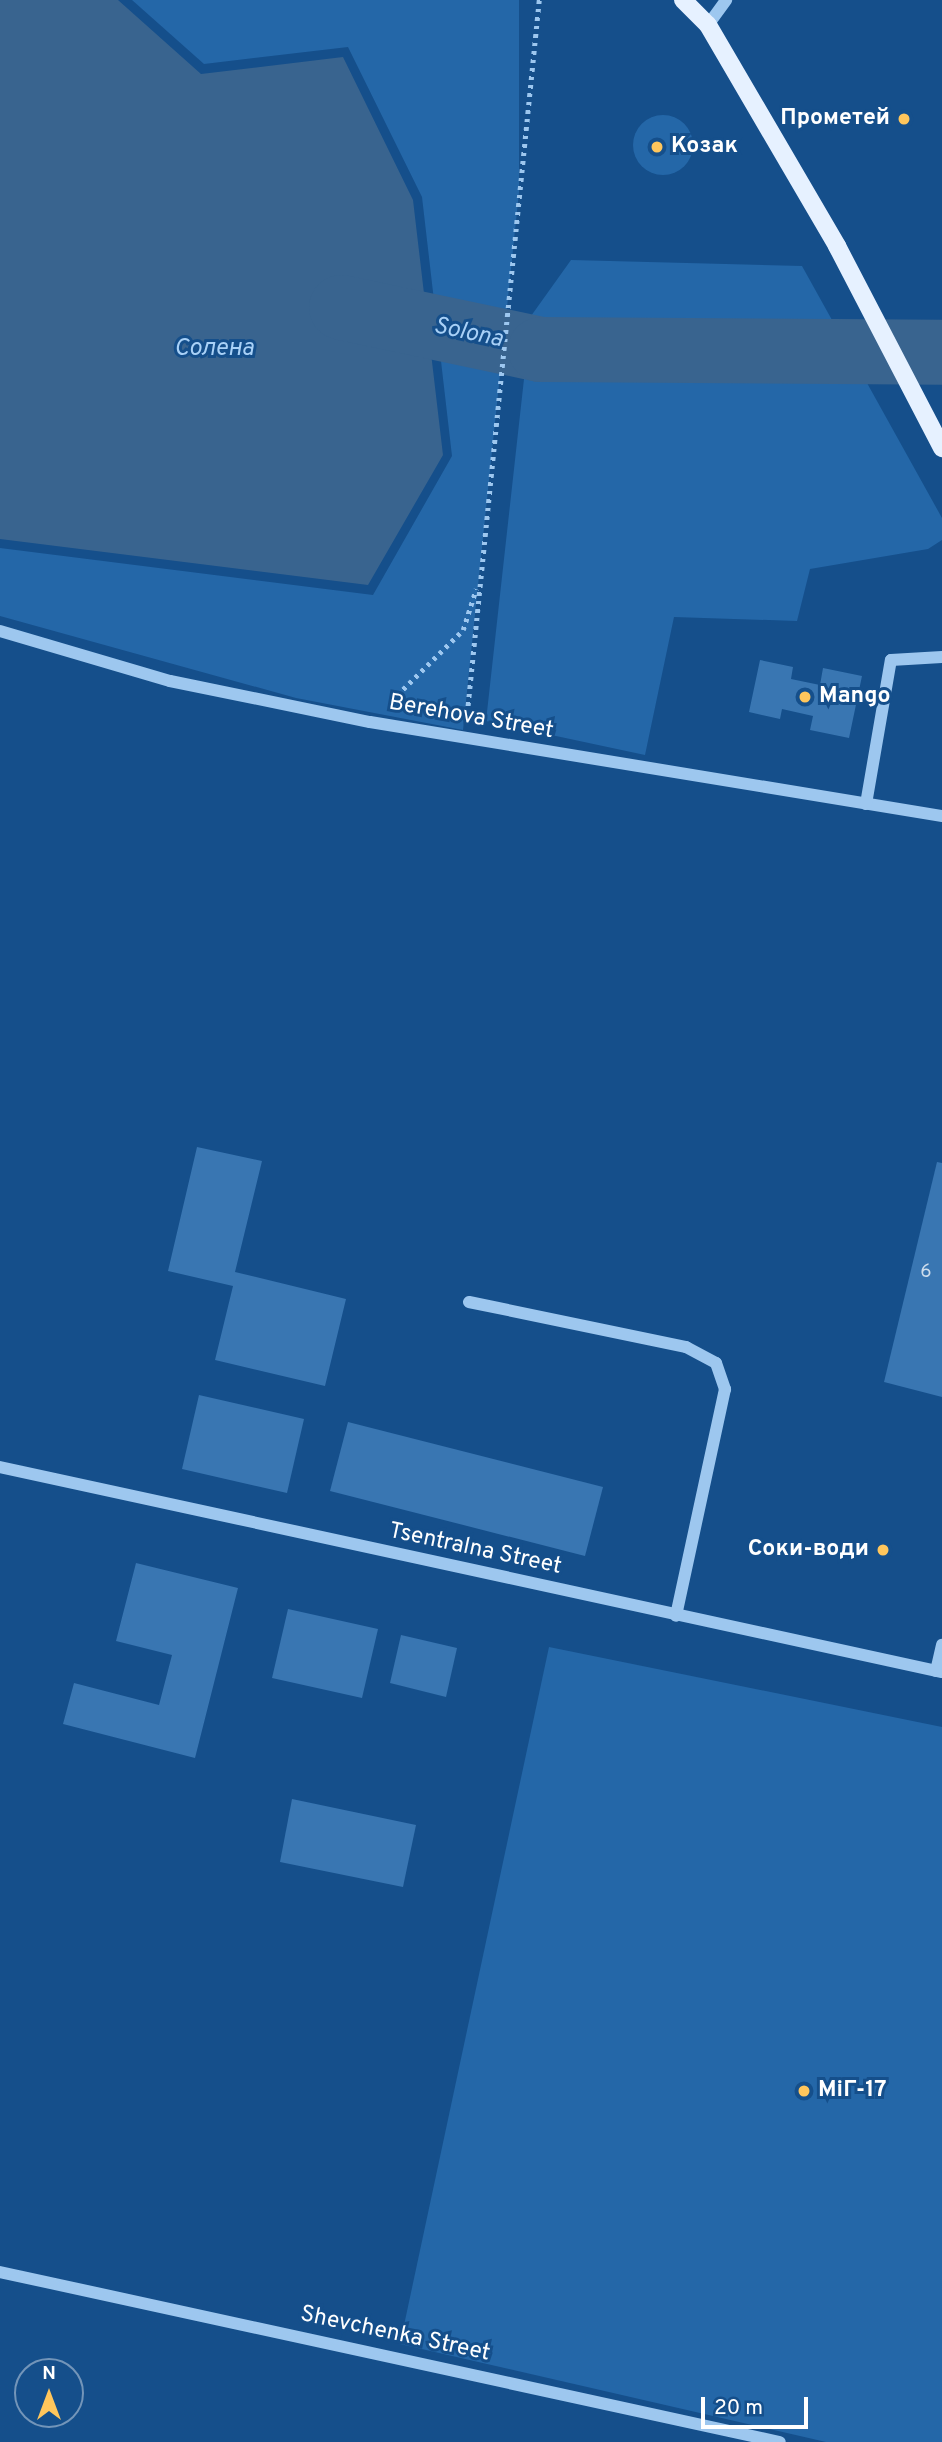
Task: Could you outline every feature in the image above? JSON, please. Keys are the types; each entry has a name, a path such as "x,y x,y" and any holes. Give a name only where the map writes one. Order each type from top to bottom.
{"main road":[{"path":"683,0 708,25 837,246 942,448"}],"street":[{"path":"708,25 726,0"},
{"name":"Berehova Street","path":"0,631 170,681 370,722 942,816"},
{"path":"866,804 891,660 942,657"},
{"path":"469,1302 685,1347 716,1363 724,1389 676,1616"},
{"name":"Tsentralna Street","path":"0,1467 939,1672"},
{"path":"939,1672 942,1645"},
{"name":"Shevchenka Street","path":"0,2272 780,2442"}],"path":[{"path":"465,739 539,0"},
{"path":"370,722 463,630 479,581"}],"shaded area":[{"path":"132,0 519,0 519,192 463,730 296,698 0,616 0,548 373,595 452,456 422,197 348,47 204,64"},
{"path":"663,115 684,124 693,145 684,166 663,175 642,166 633,145 642,124"},
{"path":"571,260 802,266 942,518 942,540 928,549 810,569 797,621 674,617 645,755 486,721 531,316"},
{"path":"549,1647 942,1727 942,2442 826,2442 400,2344"}],"water":[{"name":"Солена","path":"0,0 118,0 201,74 343,57 413,200 443,455 368,585 0,539"}],"building":[{"name":"Mango","path":"760,660 793,667 791,679 820,685 823,668 862,676 849,738 810,730 813,716 782,709 780,719 749,712"},
{"path":"197,1147 262,1161 235,1272 346,1299 325,1386 215,1360 233,1286 168,1271"},
{"path":"937,1162 942,1163 942,1397 884,1382"},
{"path":"199,1395 304,1419 287,1493 182,1469"},
{"path":"348,1422 603,1487 585,1556 330,1491"},
{"path":"136,1563 238,1588 195,1758 63,1724 74,1683 159,1705 172,1655 116,1641"},
{"path":"288,1609 378,1629 362,1698 272,1678"},
{"path":"401,1635 457,1648 446,1697 390,1683"},
{"path":"292,1799 416,1825 403,1887 280,1862"}],"waterway":[{"name":"Solona","path":"341,307 540,349 942,352"}],"place":[{"name":"Прометей","path":"904,119"},
{"name":"Козак","path":"657,147"},
{"name":"Mango","path":"805,697"},
{"name":"Соки-води","path":"883,1550"},
{"name":"МіГ-17","path":"804,2091"}]}
